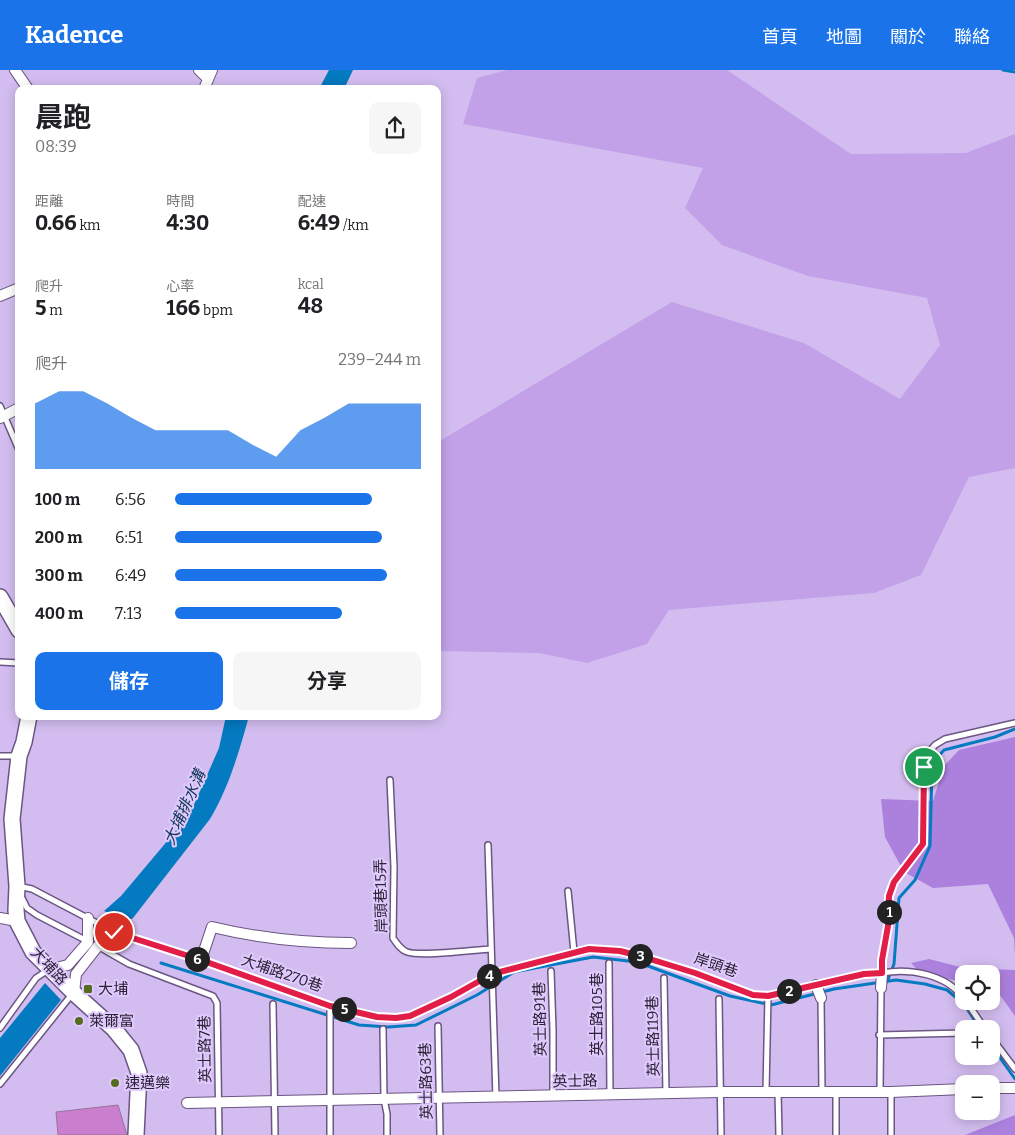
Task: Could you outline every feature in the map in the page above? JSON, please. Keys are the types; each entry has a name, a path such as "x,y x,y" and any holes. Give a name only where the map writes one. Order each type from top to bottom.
{"main road":[{"path":"0,597 15,623"},
{"name":"大埔路","path":"28,720 19,756 12,819 17,886 17,921 34,952 114,1029 131,1050 139,1073 136,1135"}],"street":[{"path":"15,70 25,85"},
{"path":"198,70 210,74"},
{"path":"1,293 15,289"},
{"path":"2,413 15,409"},
{"path":"0,918 17,921"},
{"path":"74,992 76,974 93,944 88,918"},
{"name":"大埔路270巷","path":"201,960 212,927 268,938 319,943 352,943"},
{"path":"51,968 68,965 93,944 114,932"},
{"path":"881,988 882,973"},
{"path":"816,985 821,998"},
{"path":"1000,1088 1015,1088"},
{"name":"英士路","path":"187,1104 766,1091 891,1092 955,1089"}],"lane":[{"path":"2,413 15,441"},
{"path":"0,662 15,663"},
{"path":"882,973 882,960 888,926 889,896 894,882 923,844 924,767 927,754 935,745 945,739 1015,723"},
{"path":"0,756 19,756"},
{"name":"岸頭巷15弄","path":"390,780 394,867 394,938 398,946 407,952 425,953 491,949"},
{"path":"488,845 496,1097"},
{"path":"17,886 27,908 93,944"},
{"name":"大埔路270巷","path":"17,886 32,889 114,932 201,960 330,1006 377,1017 396,1018 410,1016 451,997 492,974"},
{"path":"492,974 574,952 568,890"},
{"name":"英士路7巷","path":"93,944 129,964 213,996 217,1003 219,1135"},
{"name":"岸頭巷","path":"574,952 589,949 620,951 695,973 753,995 768,996 864,974 896,970 931,976 947,982 955,989"},
{"name":"英士路105巷","path":"609,963 610,1095"},
{"path":"0,1028 36,978 51,968"},
{"name":"英士路91巷","path":"551,971 553,1030 552,1096"},
{"name":"英士路119巷","path":"664,978 666,1094"},
{"path":"880,1091 879,1035 881,988"},
{"path":"0,1084 74,992"},
{"path":"766,1091 768,996"},
{"path":"821,998 822,1091"},
{"path":"719,999 721,1135"},
{"path":"273,1004 275,1135"},
{"path":"330,1006 330,1135"},
{"name":"英士路63巷","path":"438,1026 440,1135"},
{"path":"383,1029 384,1100 387,1114 387,1135"},
{"path":"879,1035 955,1033"},
{"path":"1000,1049 1015,1068"},
{"path":"778,1091 779,1135"},
{"path":"836,1092 836,1135"},
{"path":"891,1092 891,1135"}],"shaded area":[{"path":"507,70 727,70 851,154 966,153 1015,134 1015,468 969,477 921,575 874,593 669,610 647,644 587,663 539,653 441,651 441,440 672,302 804,343 900,399 940,345 927,298 808,276 722,245 685,208 703,168 463,124 477,78"},
{"path":"1015,737 1015,956 1014,938 988,884 933,888 904,872 885,837 881,799 933,801 944,766 959,750"},
{"path":"929,959 955,966 955,980 921,974 911,963"},
{"path":"1000,969 1015,970 1015,1016 1000,995"},
{"path":"1015,1115 1015,1135 965,1135"}],"water":[{"path":"329,70 353,70 346,85 321,85"},
{"path":"225,720 248,720 228,782 210,819 133,918 127,921 104,911 121,896 174,833 193,807 219,748"},
{"path":"45,983 61,1000 0,1076 0,1038"}],"building":[{"path":"118,1105 127,1135 58,1135 56,1112"}],"waterway":[{"path":"1003,70 1015,72"},
{"path":"887,982 894,964 899,898 915,880 930,846 932,768 936,759 944,750 995,737 1015,729"},
{"path":"161,963 359,1025 388,1027 416,1025 477,995 514,972 593,957 637,962 730,996 771,1005 834,989 896,980 925,984 947,990 964,1004 974,1020"},
{"path":"1000,1058 1015,1079"}],"place":[{"name":"大埔","path":"88,989"},
{"name":"萊爾富","path":"79,1021"},
{"name":"速邁樂","path":"115,1083"}],"route":[{"path":"114,932 201,960 330,1006 377,1017 396,1018 410,1016 451,997 492,974 589,949 620,951 640,956 740,988 753,995 768,996 864,974 882,973 882,960 888,926 889,896 894,882 923,844 924,767"}],"water label":[{"name":"大埔排水溝","path":"184,807"}]}
